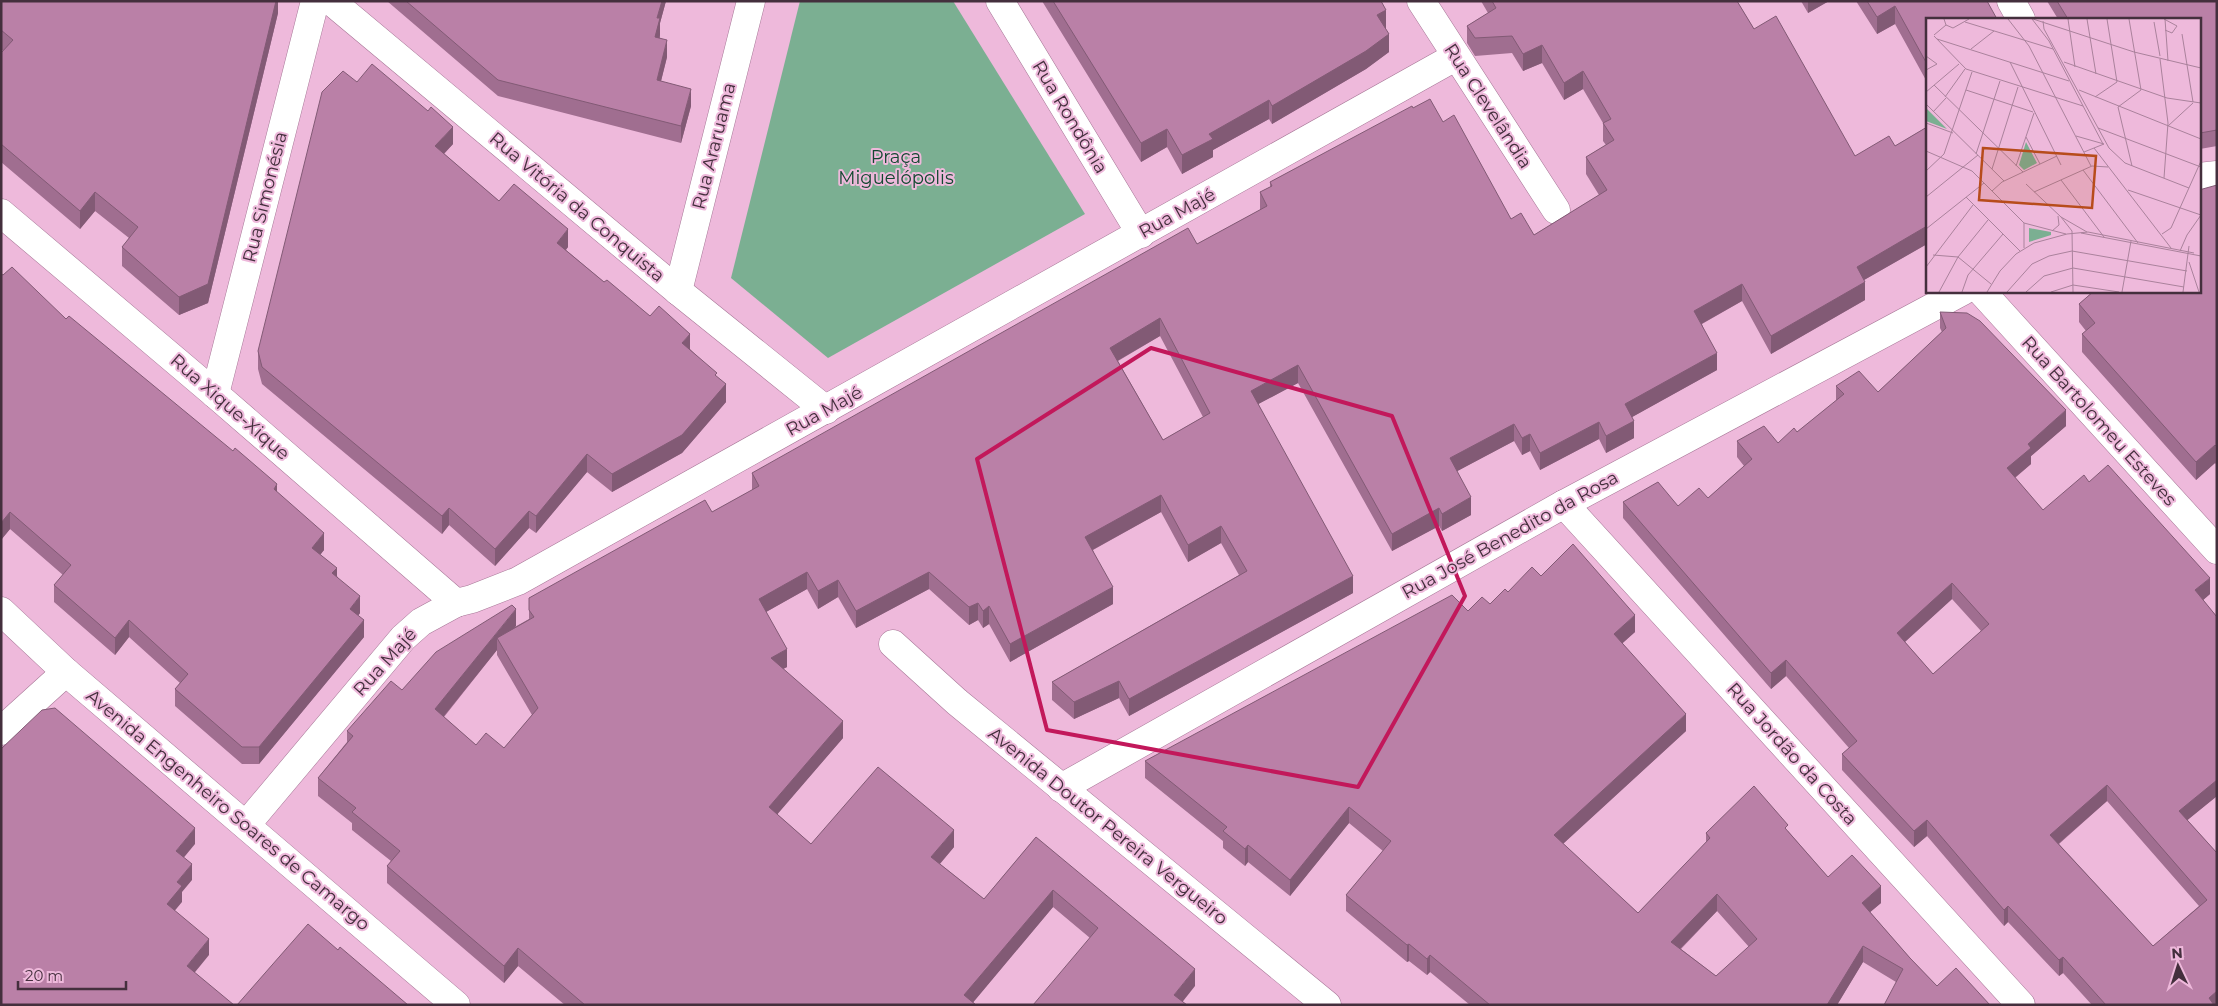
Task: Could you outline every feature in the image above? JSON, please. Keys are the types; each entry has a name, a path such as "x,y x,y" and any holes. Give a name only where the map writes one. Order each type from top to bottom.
{"street":[{"name":"Rua Simonésia","path":"215,394 315,1"},
{"name":"Rua Vitória da Conquista","path":"331,1 678,291 826,410"},
{"name":"Rua Araruama","path":"678,291 751,1"},
{"name":"Rua Rondônia","path":"1000,1 1141,234"},
{"name":"Rua Clevelândia","path":"1421,1 1455,57 1556,210"},
{"path":"2011,1 2020,18"},
{"name":"Rua Majé","path":"246,825 403,638 421,622 456,603 472,599 518,581 1455,57"},
{"path":"2200,177 2217,175"},
{"name":"Rua Xique-Xique","path":"1,213 215,394 456,603"},
{"name":"Rua José Benedito da Rosa","path":"1061,788 1564,504 1961,292"},
{"name":"Rua Bartolomeu Esteves","path":"1982,292 2217,550"},
{"name":"Rua Jordão da Costa","path":"1564,504 2021,1005"},
{"name":"Avenida Engenheiro Soares de Camargo","path":"1,612 66,672 456,1005"},
{"name":"Avenida Doutor Pereira Vergueiro","path":"893,644 956,702 1327,1005"},
{"path":"1,731 66,672"}],"highlighted area":[{"path":"1151,348 1392,416 1465,596 1358,787 1047,730 977,459"}],"green space":[{"name":"Praça Miguelópolis","path":"800,1 953,1 1085,214 828,358 731,278"}],"building":[{"path":"1,1 276,1 208,284 179,297 122,247 138,227 95,192 80,211 1,144 1,53 13,40 1,30"},
{"path":"406,1 662,1 657,18 660,18 655,37 667,40 657,80 691,89 681,126 498,80"},
{"path":"1053,1 1381,1 1386,10 1377,15 1389,34 1366,51 1272,106 1269,100 1209,134 1213,139 1182,155 1167,129 1141,143"},
{"path":"1492,1 1737,1 1754,29 1776,16 1855,156 1889,136 1895,146 1926,128 1926,227 1857,267 1865,282 1771,336 1742,284 1694,311 1717,353 1625,404 1634,421 1606,436 1599,422 1540,453 1530,434 1522,438 1514,424 1450,458 1471,497 1442,514 1439,508 1392,534 1298,365 1251,391 1353,576 1129,699 1119,681 1074,702 1052,682 1247,571 1221,526 1188,545 1161,495 1085,537 1113,587 1010,644 989,606 983,611 978,603 969,607 929,572 856,611 838,580 818,591 807,572 759,599 787,649 771,658 843,721 769,807 811,844 878,767 954,830 931,857 984,899 1036,837 1195,969 1174,995 1187,1005 1033,1005 1098,928 1053,890 964,995 976,1005 585,1005 518,948 504,966 387,866 400,851 352,812 356,808 318,778 353,736 347,731 391,681 402,690 436,652 512,605 516,609 435,709 476,745 486,733 504,748 538,708 497,638 534,617 529,610 529,598 705,500 712,512 759,486 752,473 1188,228 1197,244 1267,206 1260,192 1272,186 1270,182 1412,106 1413,108 1430,99 1443,122 1454,115 1511,219 1521,213 1534,235 1607,190 1586,157 1614,140 1603,123 1611,119 1583,71 1564,83 1542,45 1523,54 1512,36 1475,38 1467,26 1496,8","holes":["1160,318 1210,413 1163,440 1110,348"]},
{"path":"1867,1 1987,1 1996,18 1926,18 1926,62 1895,6 1877,17"},
{"path":"2057,1 2217,1 2217,130 2200,133 2200,18 2067,18"},
{"path":"372,64 428,111 431,107 453,127 435,146 499,201 514,184 568,229 557,243 604,282 607,280 650,316 659,306 690,334 682,343 717,373 715,375 726,384 682,435 612,474 587,454 536,516 529,511 495,549 449,508 442,516 262,367 258,351 322,92 343,71 357,82"},
{"path":"2217,185 2217,447 2215,445 2196,462 2082,334 2095,323 2079,304 2093,292 2200,292 2200,190"},
{"path":"12,267 66,319 69,316 233,451 235,448 277,484 274,489 324,533 312,548 337,568 332,573 360,596 350,609 364,620 259,747 242,747 175,689 188,674 129,620 115,638 54,585 71,565 10,512 1,523 1,274 3,275"},
{"path":"1940,312 1967,313 1980,321 2066,410 2028,444 2031,448 2007,468 2043,510 2084,475 2089,482 2108,465 2210,578 2195,590 2217,617 2217,780 2179,811 2217,853 2217,991 2209,998 2214,1005 2106,1005 2063,957 2059,960 2008,906 2004,910 1927,820 1914,831 1842,754 1857,741 1786,660 1771,673 1623,502 1658,482 1678,506 1699,488 1708,498 1752,459 1737,441 1764,426 1778,443 1794,428 1797,432 1844,394 1836,386 1859,371 1878,392 1946,328","holes":["1952,583 1989,624 1933,674 1897,633","2107,785 2207,900 2153,946 2050,835"]},
{"path":"1573,544 1635,615 1614,634 1686,714 1554,835 1638,913 1710,838 1706,833 1754,786 1788,825 1785,828 1828,877 1852,855 1881,886 1862,903 1937,986 1956,968 1990,1005 1884,1005 1903,969 1863,946 1827,1005 1490,1005 1430,955 1427,959 1409,944 1407,945 1346,895 1391,841 1349,807 1290,880 1248,845 1245,849 1223,831 1227,827 1145,761 1452,595 1468,611 1482,597 1490,604 1505,589 1508,592 1532,567 1541,576","holes":["1717,894 1757,939 1716,976 1671,942"]},
{"path":"55,708 195,828 176,851 192,864 177,882 182,886 167,904 209,939 187,966 234,1005 1,1005 1,749 42,710"},
{"path":"308,924 338,950 340,947 408,1005 237,1005"}]}
